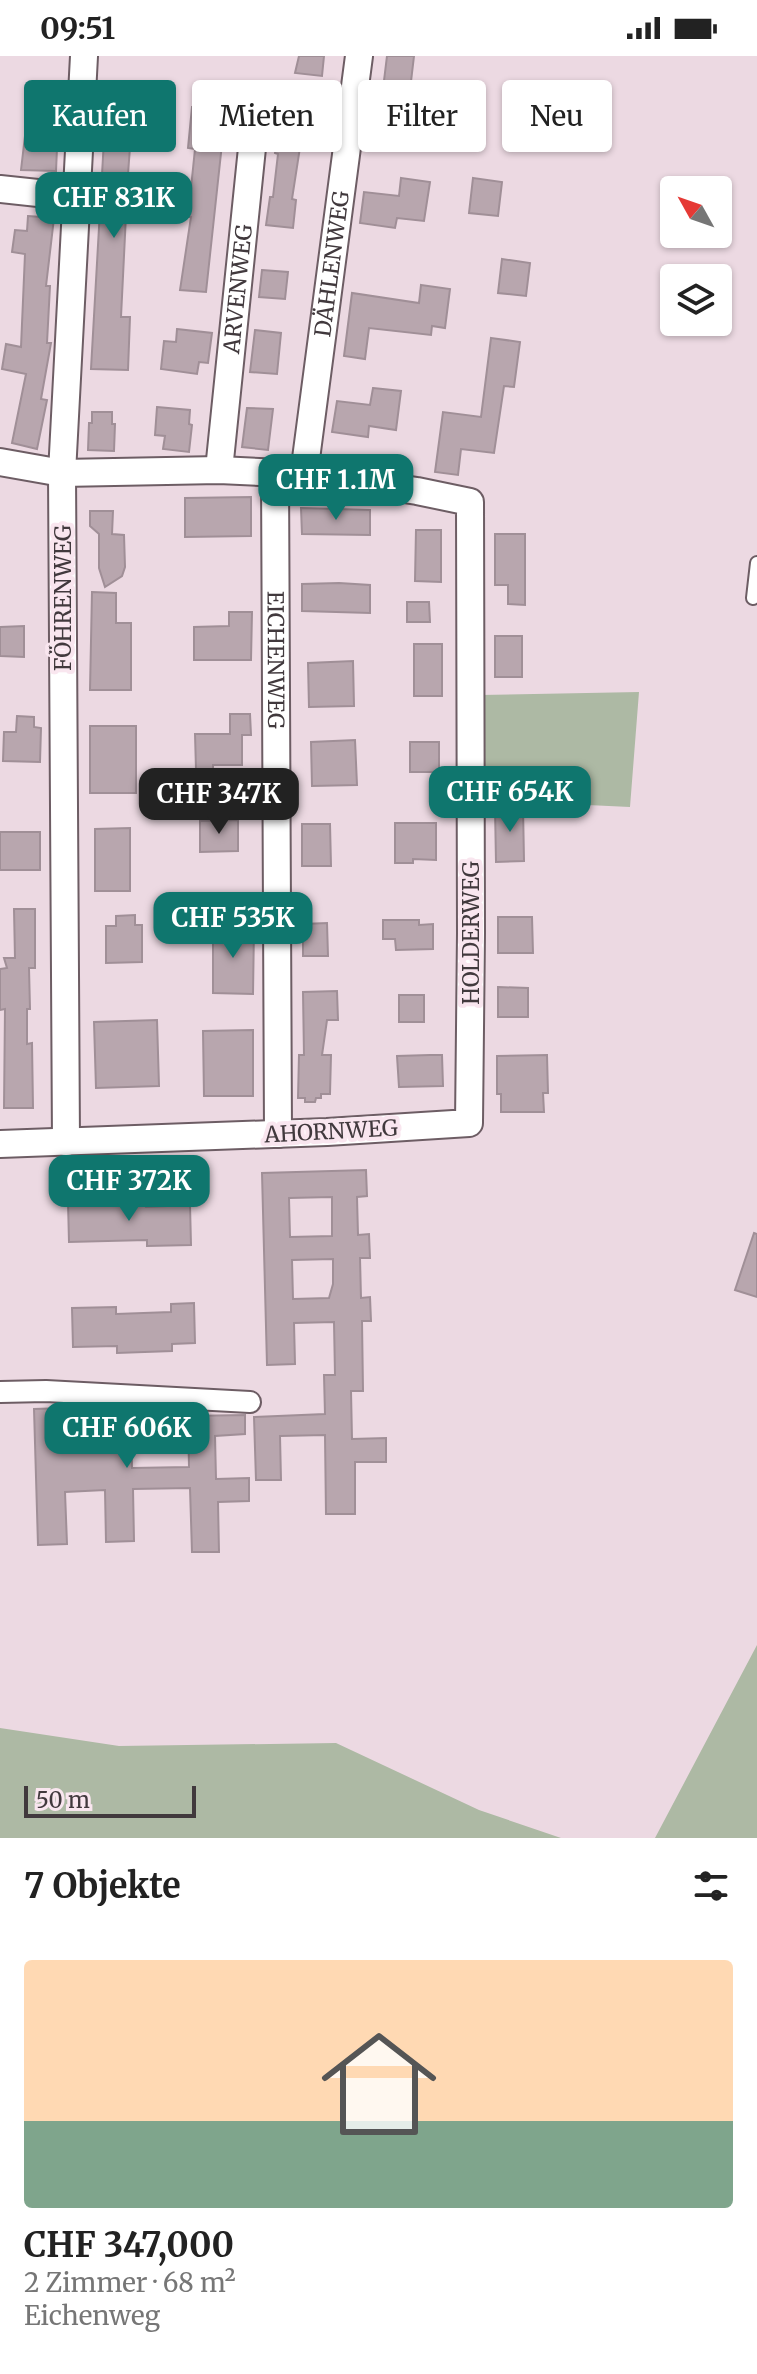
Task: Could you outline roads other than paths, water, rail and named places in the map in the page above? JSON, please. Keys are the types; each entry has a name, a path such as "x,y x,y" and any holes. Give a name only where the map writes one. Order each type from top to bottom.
{"street":[{"name":"FÖHRENWEG","path":"66,1142 62,473 84,56"},
{"name":"DÄHLENWEG","path":"304,474 359,56"},
{"name":"ARVENWEG","path":"219,470 252,152"},
{"path":"0,189 75,197"},
{"path":"0,462 62,473 219,470 304,474"},
{"name":"EICHENWEG","path":"275,472 278,1134"},
{"name":"HOLDERWEG","path":"304,474 470,502 469,1123"},
{"name":"AHORNWEG","path":"0,1144 278,1134 469,1123"},
{"path":"0,1392 46,1391 250,1402"}],"lane":[{"path":"753,598 757,563"}]}
